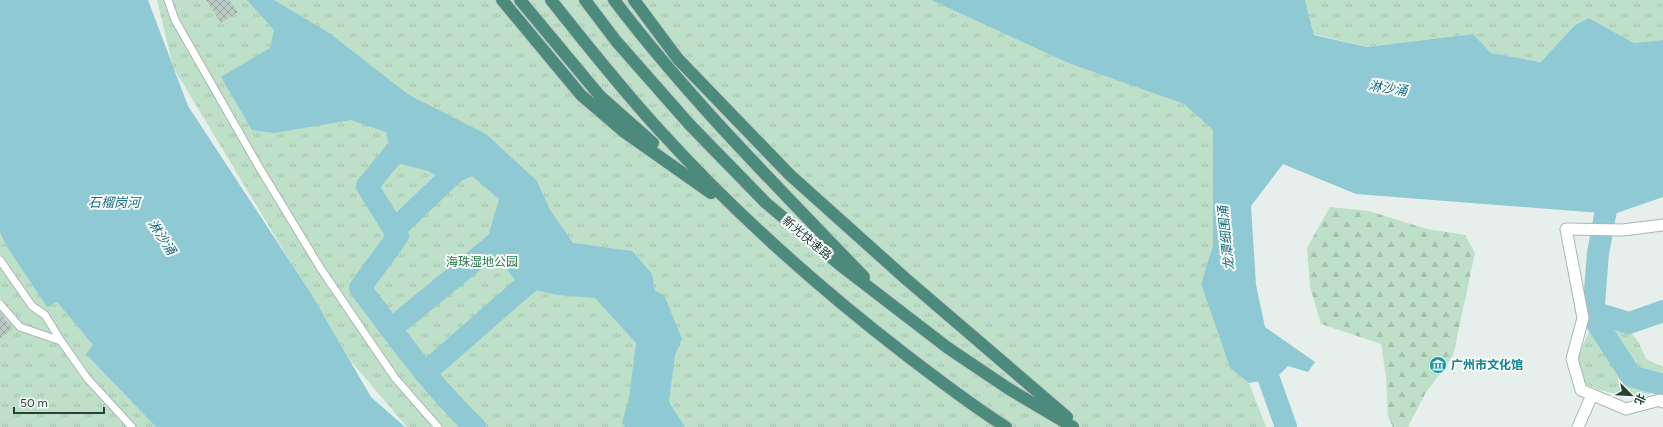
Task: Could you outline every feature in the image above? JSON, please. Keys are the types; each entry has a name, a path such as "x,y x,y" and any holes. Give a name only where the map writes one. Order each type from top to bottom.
{"highway":[{"path":"502,0 520,20 564,76 581,95 600,112 624,131 742,214"},
{"path":"520,0 600,96 647,138 742,214"},
{"name":"新光快速路","path":"551,0 598,60 662,133 742,214 848,310 953,390 1006,427"},
{"name":"新光快速路","path":"584,0 616,41 690,125 766,203 840,265 948,348 1009,390 1073,427"},
{"path":"614,0 663,61 709,114 896,309"},
{"path":"634,0 678,58 790,175 906,279 1079,427"}],"street":[{"path":"1663,225 1623,230 1566,229 1583,318 1572,359 1581,390 1626,409 1660,400 1663,402"},
{"path":"1578,427 1592,395"}],"lane":[{"path":"168,0 175,20 259,166 321,269 395,378 438,427"},
{"path":"0,260 32,306 45,315 87,378 132,427"},
{"path":"0,304 20,327 61,341"}],"green space":[{"name":"海珠湿地公园","path":"157,0 931,0 1068,63 1184,104 1213,130 1213,245 1201,284 1230,368 1249,383 1266,427 407,427 349,359 173,67"},
{"path":"1305,0 1663,0 1663,40 1634,43 1589,18 1575,25 1542,62 1491,53 1473,34 1367,47 1314,34"},
{"path":"1330,207 1369,211 1427,229 1465,235 1475,253 1453,356 1425,394 1408,427 1393,427 1388,417 1386,377 1381,344 1321,324 1310,287 1307,248"},
{"path":"0,233 7,247 47,306 57,301 94,345 87,354 156,427 0,427"},
{"path":"1590,329 1630,331 1639,343 1646,359 1663,367 1663,396 1655,392 1634,398 1599,390 1585,384 1578,356"}],"water":[{"name":"石榴岗河","path":"0,0 148,0 188,106 310,292 371,397 405,427 156,427 86,354 93,345 57,302 47,307 7,247 0,233"},
{"path":"247,0 274,0 329,33 409,95 486,134 537,181 550,210 573,243 632,251 652,274 655,291 664,295 682,339 675,355 669,402 685,427 625,427 622,423 629,398 636,343 595,298 558,295 521,287 486,244 499,199 472,176 453,184 428,171 393,162 386,132 351,120 274,133 252,130 221,77 270,48 274,30"},
{"name":"淋沙涌","path":"931,0 1305,0 1314,35 1367,47 1473,34 1491,53 1541,62 1575,25 1589,18 1634,43 1663,40 1663,197 1614,214 1356,194 1283,164 1251,206 1256,285 1265,327 1315,362 1308,372 1288,366 1275,379 1249,383 1230,368 1201,284 1213,245 1213,130 1184,104 1068,63"}],"building":[{"path":"206,0 230,0 238,12 221,23"},
{"path":"0,312 13,328 0,339"}],"waterway":[{"path":"401,145 367,186 398,236 360,288 429,377 475,427"},
{"path":"394,230 460,167"},
{"path":"1611,183 1598,253 1593,317 1631,376 1663,385"},
{"path":"391,329 497,242"},
{"path":"425,373 528,283"},
{"path":"1593,312 1629,323 1663,311"},
{"name":"龙潭细围涌","path":"1259,351 1286,427"}],"place":[{"name":"广州市文化馆","path":"1438,365"}]}
